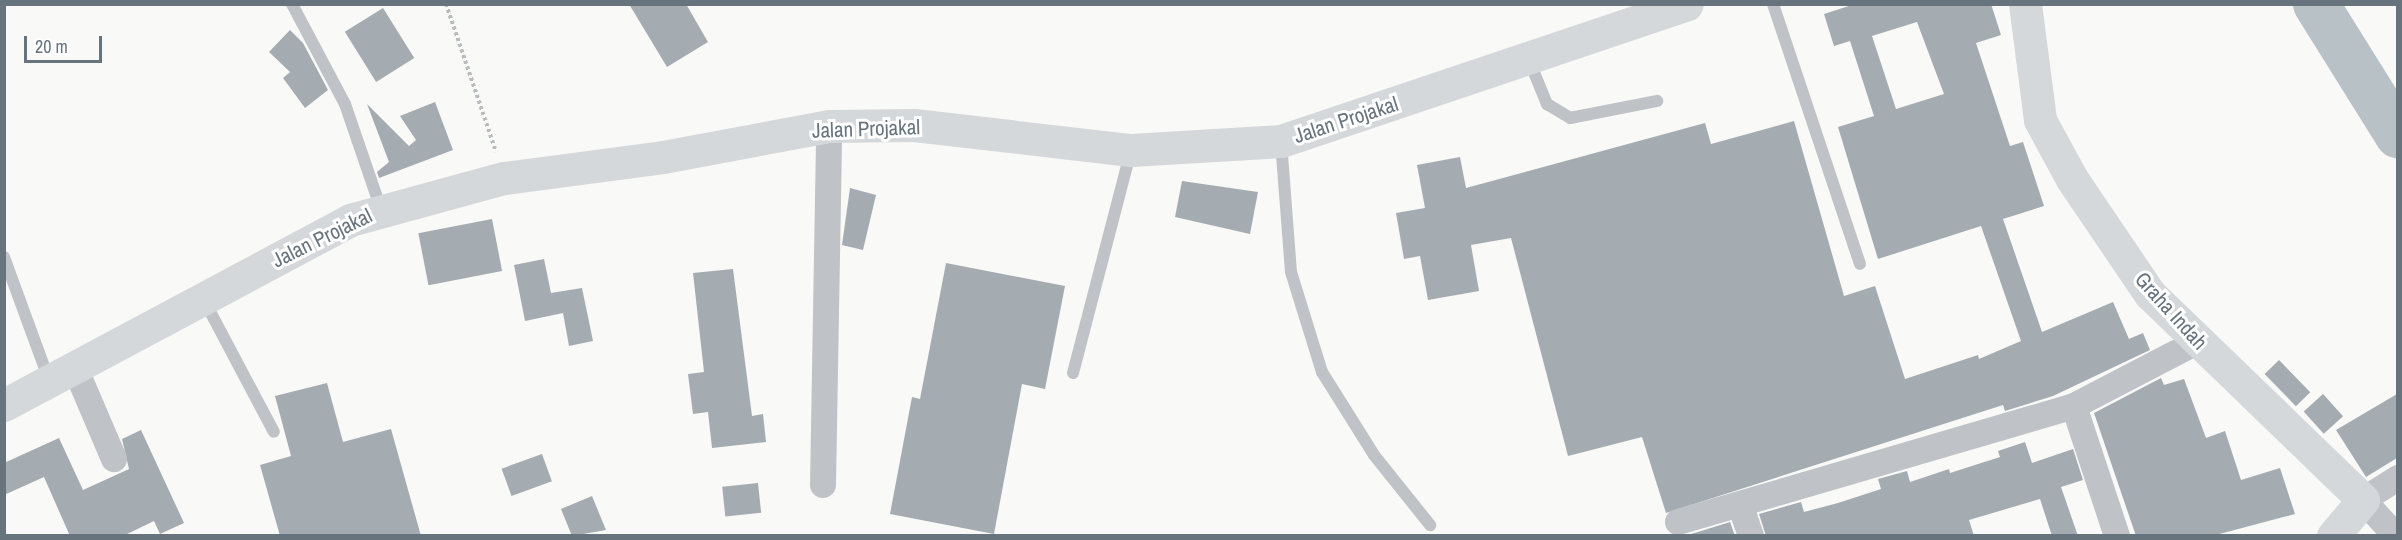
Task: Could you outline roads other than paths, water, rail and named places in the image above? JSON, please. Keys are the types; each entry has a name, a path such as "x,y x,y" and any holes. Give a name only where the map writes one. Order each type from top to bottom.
{"main road":[{"name":"Jalan Projakal","path":"4,405 64,377 350,220 381,209 504,178 663,157 829,126 914,125 1131,150 1281,141 1529,60 1687,4"},
{"name":"Graha Indah","path":"2025,4 2040,120 2072,179 2150,294 2197,342 2363,500"},
{"path":"2331,535 2363,500"}],"street":[{"path":"823,485 829,126"},
{"path":"1678,522 1741,507 2074,406 2197,342"},
{"path":"64,377 114,459"},
{"path":"2074,406 2117,536"},
{"path":"2396,536 2363,500 2397,478"},
{"path":"1741,507 1751,536"}],"lane":[{"path":"292,4 345,104 381,209"},
{"path":"1773,4 1860,264"},
{"path":"1529,60 1547,104 1570,118 1657,102"},
{"path":"1281,141 1291,272 1323,372 1374,455 1430,525"},
{"path":"1073,373 1131,150"},
{"path":"4,256 64,377"},
{"path":"203,299 274,432"}],"waterway":[{"path":"2316,4 2398,135"}]}
